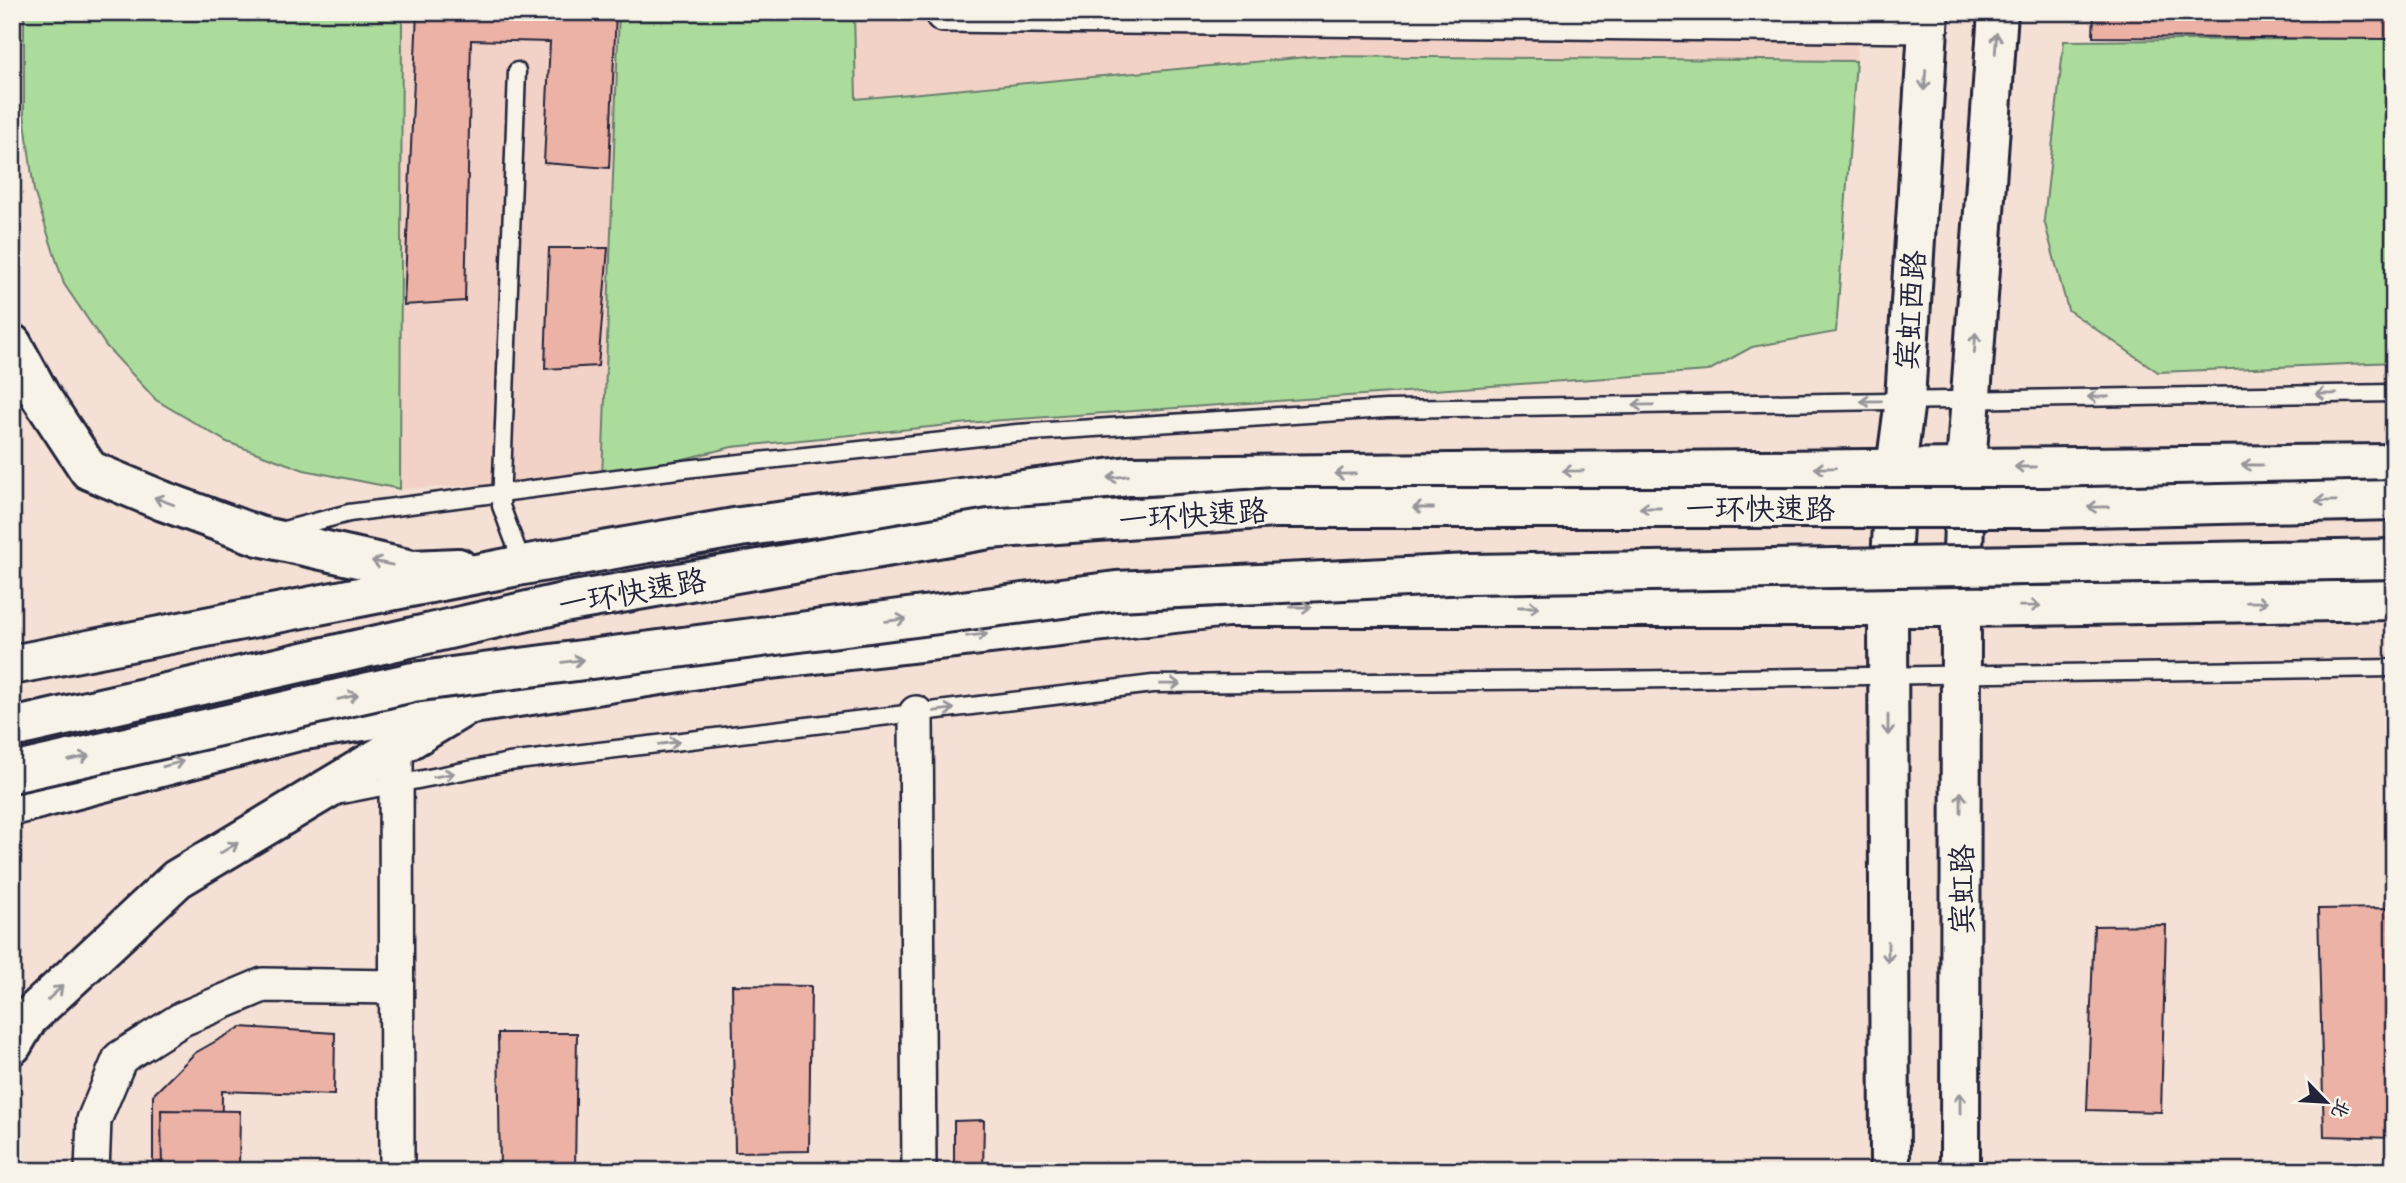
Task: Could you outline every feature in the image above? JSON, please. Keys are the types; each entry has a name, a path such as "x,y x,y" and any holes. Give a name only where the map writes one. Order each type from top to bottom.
{"main road":[{"path":"1961,607 1966,467 1998,12"},
{"name":"宾虹西路","path":"1888,607 1896,468 1905,400 1929,19"},
{"path":"12,344 41,397 89,470 259,536 412,570 523,565"},
{"path":"12,665 523,565 740,527 1129,476 2394,464"},
{"name":"一环快速路","path":"12,728 563,603 989,529 1274,508 2045,508 2394,500"},
{"name":"一环快速路","path":"12,773 413,682 1116,591 1469,573 2394,559"},
{"path":"12,806 298,731 744,662 1227,607 1961,607 2394,600"},
{"path":"1888,607 1890,1171"},
{"name":"宾虹路","path":"1960,1171 1961,607"},
{"path":"12,1045 28,1018 177,879 467,705"}],"street":[{"path":"943,12 943,15 1929,19"},
{"path":"916,713 919,1171"},
{"path":"396,747 397,1171"},
{"path":"92,1171 94,1119 120,1058 183,1019 263,985 396,987"}],"lane":[{"path":"517,71 501,506 523,565"},
{"path":"259,536 349,513 685,469 1003,435 1140,425 1386,409 2394,393"},
{"path":"305,802 509,762 1153,684 2394,668"}],"shaded area":[{"path":"402,12 619,12 602,479 400,489"},
{"path":"854,12 1859,12 1856,61 1317,56 856,99"}],"green space":[{"path":"24,12 402,12 400,489 304,470 227,442 156,400 106,346 64,284 34,191 24,114"},
{"path":"619,12 854,12 856,99 1317,56 1856,61 1836,332 1752,347 1708,371 989,421 732,447 602,479"},
{"path":"2394,38 2394,362 2158,372 2068,310 2044,220 2064,41"}],"building":[{"path":"417,12 616,12 609,168 544,163 550,42 471,40 465,301 404,305"},
{"path":"2094,12 2394,12 2394,39 2093,37"},
{"path":"549,248 608,248 598,366 545,369"},
{"path":"2389,908 2394,1039 2394,1138 2324,1136 2318,909"},
{"path":"2166,925 2161,1112 2087,1110 2094,926"},
{"path":"732,985 811,986 809,1151 735,1152"},
{"path":"241,1027 335,1033 334,1095 222,1091 221,1171 153,1171 153,1095 195,1053"},
{"path":"498,1033 577,1033 575,1171 500,1171"},
{"path":"161,1110 240,1111 239,1171 162,1171"},
{"path":"984,1120 983,1171 954,1171 954,1121"},
{"path":"2162,1168 2161,1171 2090,1171 2090,1169"}]}
